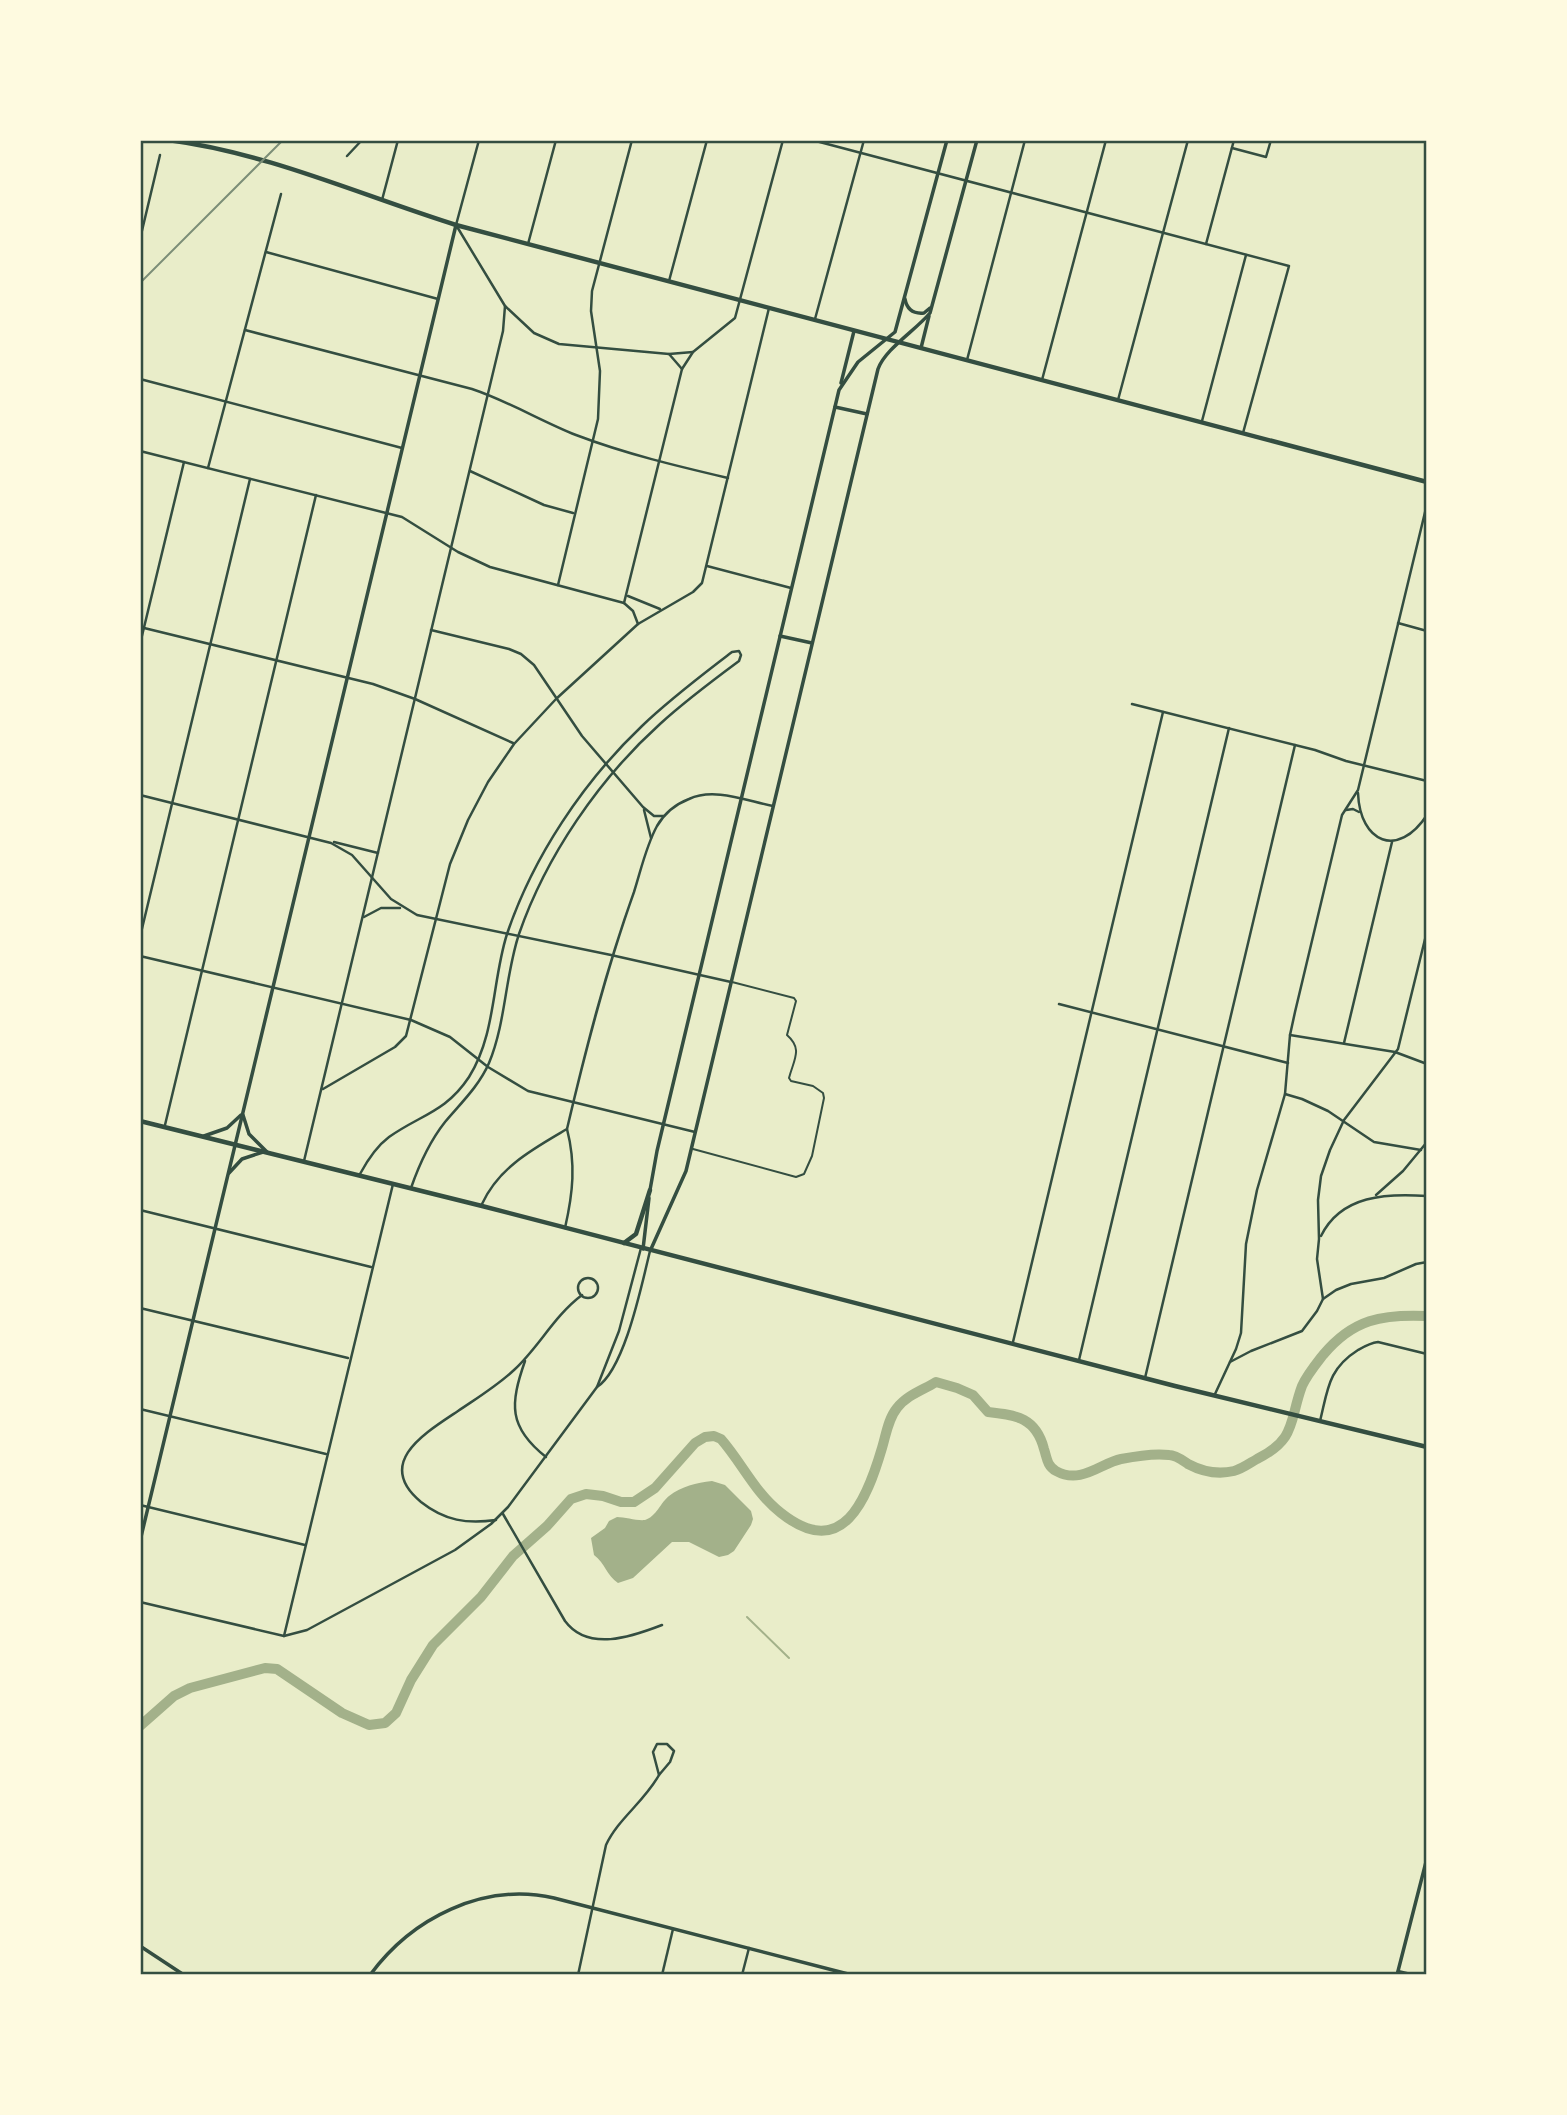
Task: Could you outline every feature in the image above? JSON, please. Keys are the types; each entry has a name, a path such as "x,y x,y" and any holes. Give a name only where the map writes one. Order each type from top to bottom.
{"main road":[{"path":"167,140 203,145 254,158 318,177 456,225 1427,482"},
{"path":"140,1121 482,1206 1214,1396 1427,1447"},
{"path":"623,1244 636,1234 650,1190"}],"street":[{"path":"347,156 362,140"},
{"path":"382,200 398,140"},
{"path":"140,1541 438,299 479,140"},
{"path":"528,244 556,140"},
{"path":"558,586 593,442 600,394 592,301 599,263 632,140"},
{"path":"669,281 707,140"},
{"path":"624,603 628,596 682,369 693,352 732,321 783,140"},
{"path":"812,140 1289,266 1243,433"},
{"path":"815,320 864,140"},
{"path":"839,390 858,362 895,332 947,140"},
{"path":"921,348 977,140"},
{"path":"967,360 1025,140"},
{"path":"1042,380 1106,140"},
{"path":"1118,400 1188,140"},
{"path":"1206,244 1234,140"},
{"path":"1232,148 1266,156 1271,140"},
{"path":"140,239 142,221 160,155"},
{"path":"208,469 281,194"},
{"path":"456,225 505,306 519,322 542,338 567,346 669,354 693,352"},
{"path":"266,253 438,299"},
{"path":"1202,422 1246,255"},
{"path":"905,297 909,309 917,313 924,313 932,306"},
{"path":"304,1161 503,331 505,306"},
{"path":"322,1089 395,1047 406,1036 450,864 468,820 488,782 514,744 556,699 638,624 698,588 707,566 769,308"},
{"path":"597,1387 603,1383 621,1350 650,1251 686,1171 880,364 930,313"},
{"path":"245,330 488,394 593,442 728,478"},
{"path":"140,1602 284,1636 307,1630 455,1550 496,1520 597,1387 619,1331 642,1249 650,1190 664,1124 854,331"},
{"path":"669,354 682,369"},
{"path":"140,379 402,448"},
{"path":"835,407 867,414"},
{"path":"140,451 387,513 410,521 451,547 497,570 624,603 633,611 638,624"},
{"path":"140,644 184,462"},
{"path":"470,471 544,505 575,513"},
{"path":"140,937 250,479"},
{"path":"164,1126 316,495"},
{"path":"1214,1396 1241,1333 1243,1264 1257,1190 1285,1094 1290,1035 1341,819 1358,790 1427,504"},
{"path":"707,566 791,588"},
{"path":"628,596 662,609"},
{"path":"1398,623 1427,631"},
{"path":"142,628 347,678 415,699 514,744"},
{"path":"431,630 521,654 545,677 556,699 582,736 643,807 654,817 664,816"},
{"path":"779,636 812,643"},
{"path":"360,1175 388,1138 436,1111 455,1094 478,1059 486,1036 496,976 507,935 524,893 548,848 606,764 641,727 677,695 732,652 740,653 739,661 659,725 614,774 583,814 554,859 533,899 518,937 498,1035 488,1067 471,1093 437,1133 411,1188"},
{"path":"1132,704 1427,781"},
{"path":"1013,1343 1163,712"},
{"path":"1079,1360 1229,728"},
{"path":"1145,1378 1295,745"},
{"path":"1358,790 1362,814 1367,827 1376,838 1391,842 1406,837 1426,818"},
{"path":"565,1229 574,1172 573,1151 567,1129 592,1020 611,955 651,840 664,816 685,800 700,795 719,794 773,806"},
{"path":"140,795 378,853"},
{"path":"643,807 651,840"},
{"path":"1345,811 1353,809 1362,814"},
{"path":"317,838 343,848 372,880 403,908"},
{"path":"1344,1043 1391,842"},
{"path":"363,918 381,908 403,908 436,920 731,982"},
{"path":"1230,1362 1302,1331 1323,1299 1317,1259 1319,1187 1330,1150 1343,1121 1395,1052 1427,931"},
{"path":"140,956 411,1020 450,1037 488,1067 528,1091 695,1132"},
{"path":"1059,1004 1288,1063"},
{"path":"1290,1035 1395,1052 1427,1064"},
{"path":"1285,1094 1320,1107 1374,1142 1421,1150"},
{"path":"204,1136 227,1128 242,1113"},
{"path":"228,1175 242,1159 267,1152 249,1134 242,1113"},
{"path":"482,1206 490,1188 512,1164 567,1129"},
{"path":"1319,1239 1329,1221 1343,1209 1375,1195 1403,1171 1427,1142"},
{"path":"284,1636 393,1184"},
{"path":"1375,1195 1427,1196"},
{"path":"140,1210 372,1267"},
{"path":"1323,1299 1351,1284 1384,1278 1427,1262"},
{"path":"589,1278 596,1282 596,1294 587,1297 582,1295 579,1286 581,1281 589,1278"},
{"path":"496,1520 464,1522 443,1517 407,1489 402,1470 407,1454 414,1443 503,1380 527,1356 557,1317 582,1295"},
{"path":"140,1308 349,1359"},
{"path":"1320,1421 1334,1371 1343,1360 1370,1343 1378,1342 1427,1354"},
{"path":"527,1356 518,1387 516,1418 526,1440 546,1457"},
{"path":"140,1409 326,1454"},
{"path":"140,1505 305,1545"},
{"path":"503,1514 573,1632 583,1637 623,1637 662,1625"},
{"path":"578,1975 606,1845 617,1828 644,1799 673,1757 672,1748 663,1743 655,1745 653,1752 659,1775"},
{"path":"1415,1975 1398,1973 1427,1858"},
{"path":"370,1975 389,1952 416,1929 442,1914 479,1899 521,1892 852,1975"},
{"path":"662,1975 673,1929"},
{"path":"140,1947 184,1975"},
{"path":"742,1975 749,1948"},
{"path":"826,1974 827,1969"}],"lane":[{"path":"691,1149 796,1177 804,1174 808,1168 824,1098 818,1089 789,1078 797,1047 795,1041 787,1035 796,1002 794,998 731,982"}],"shaded area":[{"path":"712,1481 725,1485 751,1511 751,1525 734,1551 719,1557 689,1542 672,1542 633,1578 618,1583 611,1577 594,1555 591,1538 617,1517 645,1520 674,1493 689,1486"}],"waterway":[{"path":"140,1726 174,1696 190,1688 265,1668 277,1669 342,1713 369,1725 385,1723 396,1713 411,1680 433,1645 481,1597 513,1556 547,1526 571,1499 586,1494 621,1502 634,1502 655,1488 695,1443 705,1437 714,1436 721,1439 756,1487 781,1513 803,1526 821,1531 836,1527 849,1518 860,1504 869,1487 889,1422 897,1408 910,1396 936,1382 973,1395 988,1412 1016,1417 1030,1424 1040,1439 1051,1467 1065,1475 1090,1472 1121,1459 1157,1454 1174,1456 1205,1471 1228,1472 1243,1467 1279,1444 1290,1428 1306,1378 1323,1355 1346,1333 1357,1326 1382,1318 1427,1316"},
{"path":"747,1617 789,1658"}],"railway":[{"path":"140,283 283,140"}]}
